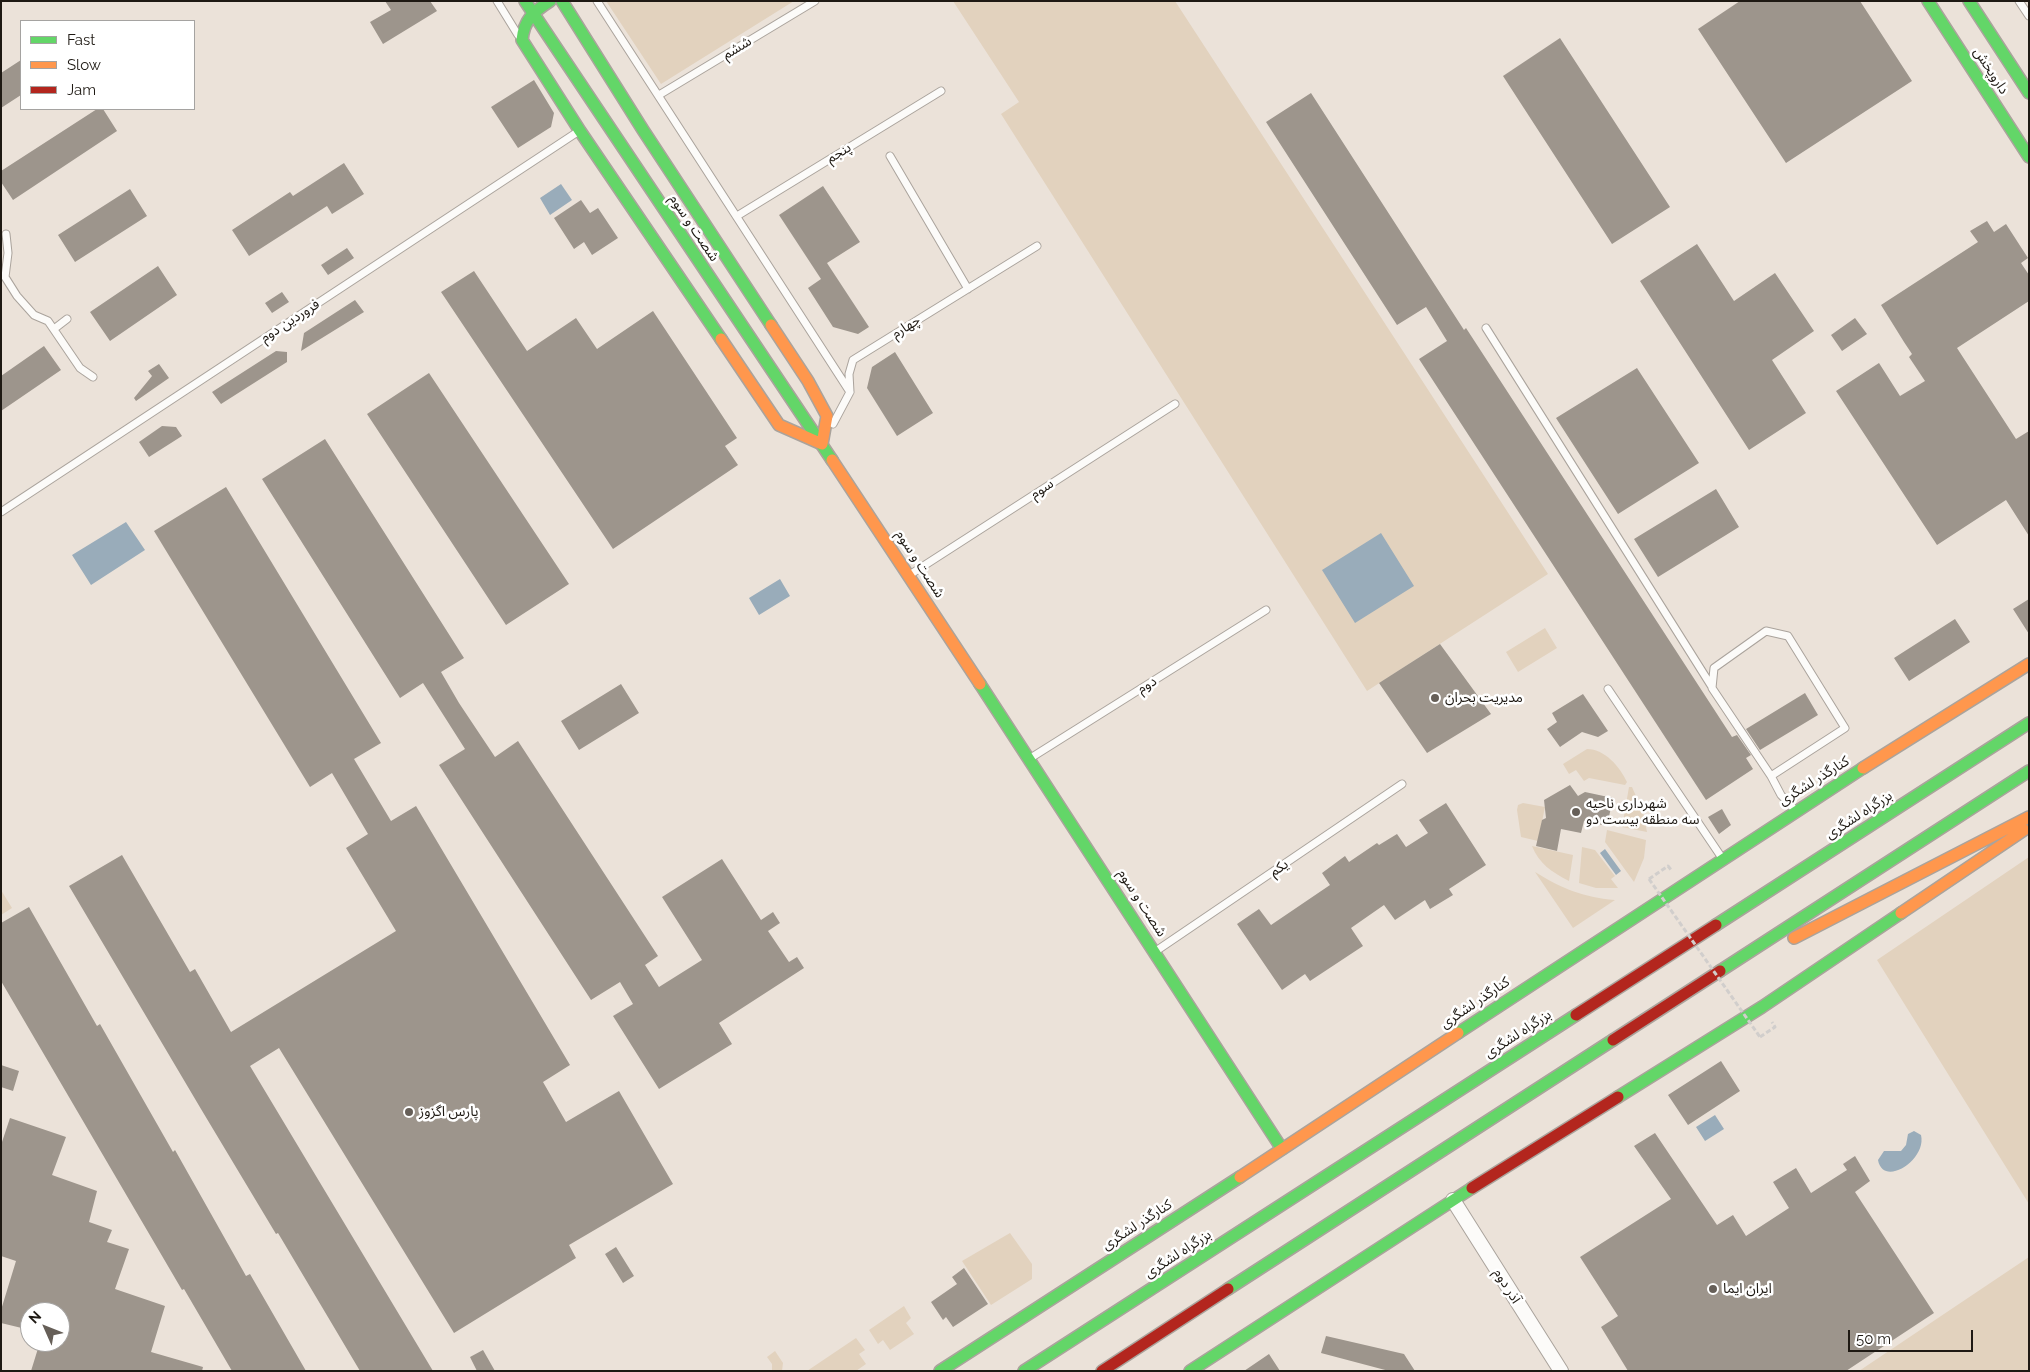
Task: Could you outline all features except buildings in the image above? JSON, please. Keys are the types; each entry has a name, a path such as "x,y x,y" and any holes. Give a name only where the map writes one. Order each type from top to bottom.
{"main road":[{"name":"شصت و سوم","path":"525,1 909,575 1156,951 1282,1149"},
{"path":"550,1 532,12 522,25 522,40 580,131 779,425 822,444 827,416 808,382 643,130 562,1"},
{"name":"داروپخش","path":"1928,1 2029,157"},
{"name":"داروپخش","path":"1969,1 2029,93"},
{"name":"کنارگذر لشگری","path":"940,1371 1282,1149 1795,810 2029,664"},
{"name":"بزرگراه لشگری","path":"1024,1371 2029,723"},
{"path":"1102,1371 2029,771"},
{"path":"1701,982 1858,908 1958,852 2029,816"},
{"path":"1190,1371 1453,1200 1762,1007 2029,827"}],"street":[{"name":"آذر دوم","path":"1453,1200 1562,1371"}],"lane":[{"path":"497,1 522,40"},
{"path":"597,1 850,392"},
{"name":"ششم","path":"659,95 815,1"},
{"path":"2019,1 2029,16"},
{"name":"پنجم","path":"737,216 941,91"},
{"name":"فروردین دوم","path":"1,512 580,131"},
{"path":"890,156 968,289"},
{"path":"6,234 8,253 5,277 16,296 34,314 48,321 80,368 93,377"},
{"name":"چهارم","path":"822,444 850,392 849,374 853,360 1037,246"},
{"path":"54,329 67,319"},
{"path":"1486,328 1712,688 1781,794 1795,810"},
{"name":"سوم","path":"909,575 1175,404"},
{"name":"دوم","path":"1029,760 1266,610"},
{"path":"1712,688 1714,668 1766,631 1788,636 1845,728 1771,776"},
{"path":"1608,689 1722,858"},
{"name":"یکم","path":"1156,951 1402,784"}],"path":[{"path":"1674,873 1668,866 1648,878 1760,1037 1775,1027"}],"shaded area":[{"path":"606,1 794,1 661,84"},
{"path":"953,1 1175,1 1548,574 1367,691 1001,114 1019,102"},
{"path":"1545,628 1557,648 1518,672 1506,652"},
{"path":"1587,749 1606,755 1624,776 1627,782 1625,785 1589,778 1584,781 1576,770 1569,774 1563,764"},
{"path":"1629,787 1632,787 1643,812 1647,832 1622,827"},
{"path":"1523,803 1545,807 1538,841 1521,837 1517,810 1518,805"},
{"path":"1607,830 1646,840 1644,858 1634,882 1605,842"},
{"path":"1532,846 1573,855 1569,881 1547,867 1538,858"},
{"path":"1582,847 1595,850 1615,876 1611,879 1618,888 1596,888 1579,883"},
{"path":"2029,857 2029,1204 1877,960"},
{"path":"1535,872 1573,891 1593,897 1615,900 1573,928"},
{"path":"1,890 12,908 1,915"},
{"path":"1010,1233 1032,1264 1032,1279 991,1305 962,1261"},
{"path":"2029,1257 2029,1371 1859,1371"},
{"path":"904,1306 911,1318 906,1323 914,1334 890,1350 883,1340 878,1344 869,1330"},
{"path":"856,1338 865,1350 859,1354 866,1364 856,1371 807,1371"},
{"path":"775,1351 783,1363 782,1371 772,1371 772,1364 767,1357"}],"water":[{"path":"561,184 572,200 550,215 540,198"},
{"path":"126,522 145,550 91,585 72,555"},
{"path":"1381,533 1414,586 1355,623 1322,570"},
{"path":"780,579 790,596 759,615 749,598"},
{"path":"1605,849 1621,871 1616,875 1600,853"},
{"path":"1715,1115 1724,1129 1705,1141 1696,1127"},
{"path":"1914,1131 1921,1135 1918,1153 1904,1167 1895,1171 1888,1171 1882,1168 1878,1160 1884,1151 1901,1151 1906,1145 1908,1134"}],"traffic: fast":[{"path":"525,1 832,460"},
{"path":"550,1 530,17 522,40 580,131 721,339"},
{"path":"562,1 643,130 771,325"},
{"path":"1928,1 2029,157"},
{"path":"1969,1 2029,93"},
{"path":"980,684 1282,1149"},
{"path":"1716,925 2029,723"},
{"path":"1458,1033 1863,768"},
{"path":"1720,971 2029,771"},
{"path":"1618,1097 1762,1007 1901,913"},
{"path":"1024,1371 1576,1015"},
{"path":"1228,1289 1613,1040"},
{"path":"940,1371 1240,1177"},
{"path":"1190,1371 1472,1188"}],"traffic: slow":[{"path":"721,339 779,425 822,444 827,416 808,381 771,325"},
{"path":"832,460 980,684"},
{"path":"1863,768 2029,664"},
{"path":"1794,938 2029,817"},
{"path":"1901,913 2024,830"},
{"path":"1240,1177 1458,1033"}],"traffic: jam":[{"path":"1576,1015 1716,925"},
{"path":"1613,1040 1720,971"},
{"path":"1472,1188 1618,1097"},
{"path":"1102,1371 1228,1289"}],"place":[{"name":"مدیریت بحران","path":"1435,698"},
{"name":"شهرداری ناحیه سه منطقه بیست دو","path":"1576,812"},
{"name":"پارس اگزوز","path":"409,1112"},
{"name":"ایران ایما","path":"1713,1289"}]}
